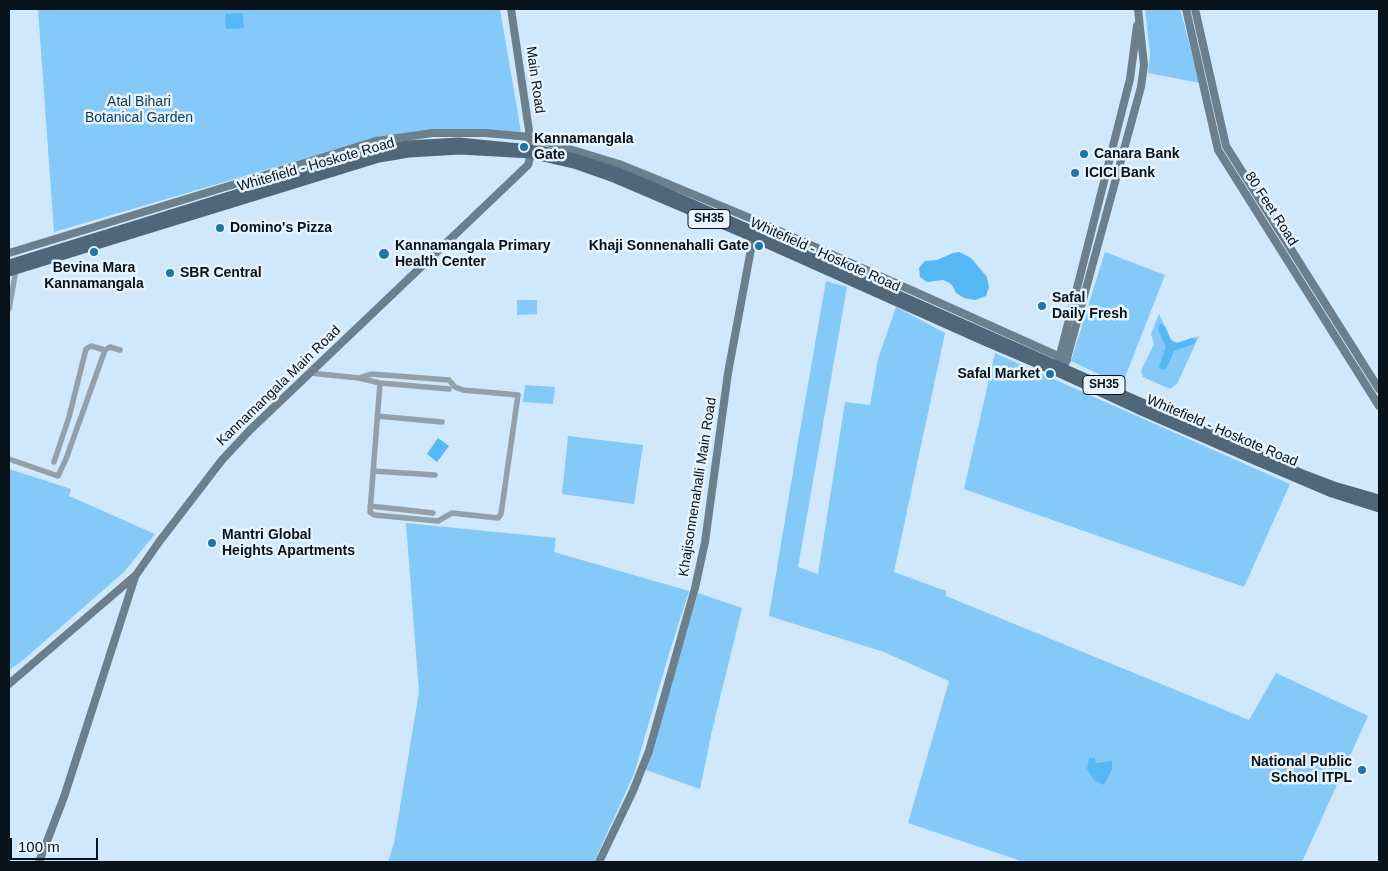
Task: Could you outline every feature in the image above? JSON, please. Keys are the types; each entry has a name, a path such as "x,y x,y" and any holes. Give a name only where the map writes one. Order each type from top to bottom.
{"main road":[{"name":"Whitefield - Hoskote Road","path":"11,269 379,158 409,153 460,150 531,152 614,178 753,234 976,337 1061,365 1305,475 1334,486 1379,499"},
{"name":"Whitefield - Hoskote Road","path":"1061,365 1151,416 1332,493 1379,508"}],"street":[{"name":"Main Road","path":"511,9 531,152"},
{"path":"9,253 376,141 433,133 484,133 530,137 619,164 757,221 1061,365 1141,87 1144,66 1138,9"},
{"name":"80 Feet Road","path":"1186,9 1218,150 1379,406"},
{"name":"80 Feet Road","path":"1195,9 1226,146 1379,389"},
{"path":"1075,313 1130,79 1137,26 1140,23"},
{"name":"Kannamangala Main Road","path":"9,684 136,575 227,454 263,416 515,178 528,165 531,152"},
{"name":"Khajisonnenahalli Main Road","path":"598,862 633,791 649,751 695,588 705,542 728,374 753,234 757,221"},
{"path":"9,309 11,269"},
{"path":"54,462 69,417 86,349 91,346 105,350"},
{"path":"9,459 58,476 66,459 105,350 110,347 120,350"},
{"path":"310,373 359,378 380,383 449,389"},
{"path":"359,378 371,374 449,380 463,390 518,395 501,514 498,518 452,513 438,522 374,515 370,512 380,383"},
{"path":"377,416 442,422"},
{"path":"373,471 435,475"},
{"path":"370,506 433,513"},
{"path":"39,862 64,797 136,575"}],"green space":[{"name":"Atal Bihari Botanical Garden","path":"38,9 500,9 521,132 430,130 377,137 54,232"},
{"path":"1145,9 1180,9 1200,83 1148,73 1150,54"},
{"path":"1105,252 1165,275 1122,385 1071,361"},
{"path":"826,281 847,287 798,567 818,574 845,402 870,405 878,359 896,307 945,333 894,572 946,591 946,596 1249,720 1276,673 1368,716 1302,862 1024,862 908,823 949,681 884,652 769,616"},
{"path":"517,300 537,300 537,314 517,315"},
{"path":"1159,314 1171,340 1177,343 1199,336 1177,384 1170,389 1143,377 1141,371 1154,344 1151,334"},
{"path":"995,353 1290,484 1244,587 964,489"},
{"path":"525,385 555,387 553,404 523,402"},
{"path":"568,436 643,445 634,504 562,494"},
{"path":"9,469 71,489 69,496 155,534 124,572 22,661 9,670"},
{"path":"406,523 556,538 554,552 689,591 634,774 594,862 388,862 394,843 419,692"},
{"path":"698,593 742,608 700,789 646,770"}],"shaded area":[{"path":"243,13 244,28 226,29 225,14"},
{"path":"959,252 971,258 987,277 989,287 986,296 975,300 964,298 956,293 948,282 943,280 927,282 920,277 919,268 925,261 937,260"},
{"path":"1160,324 1165,326 1171,340 1177,343 1192,338 1196,340 1194,344 1174,351 1166,369 1161,370 1159,366 1166,347 1158,329"},
{"path":"438,438 449,446 437,462 427,454"},
{"path":"1089,758 1095,758 1096,763 1112,761 1112,769 1104,785 1094,780 1087,769"}],"place":[{"name":"Kannamangala Gate","path":"524,147"},
{"name":"Canara Bank","path":"1084,154"},
{"name":"ICICI Bank","path":"1075,173"},
{"name":"Domino's Pizza","path":"220,228"},
{"name":"Khaji Sonnenahalli Gate","path":"759,246"},
{"name":"Bevina Mara Kannamangala","path":"94,252"},
{"name":"Kannamangala Primary Health Center","path":"384,254"},
{"name":"SBR Central","path":"170,273"},
{"name":"Safal Daily Fresh","path":"1042,306"},
{"name":"Safal Market","path":"1050,374"},
{"name":"Mantri Global Heights Apartments","path":"212,543"},
{"name":"National Public School ITPL","path":"1362,770"}]}
